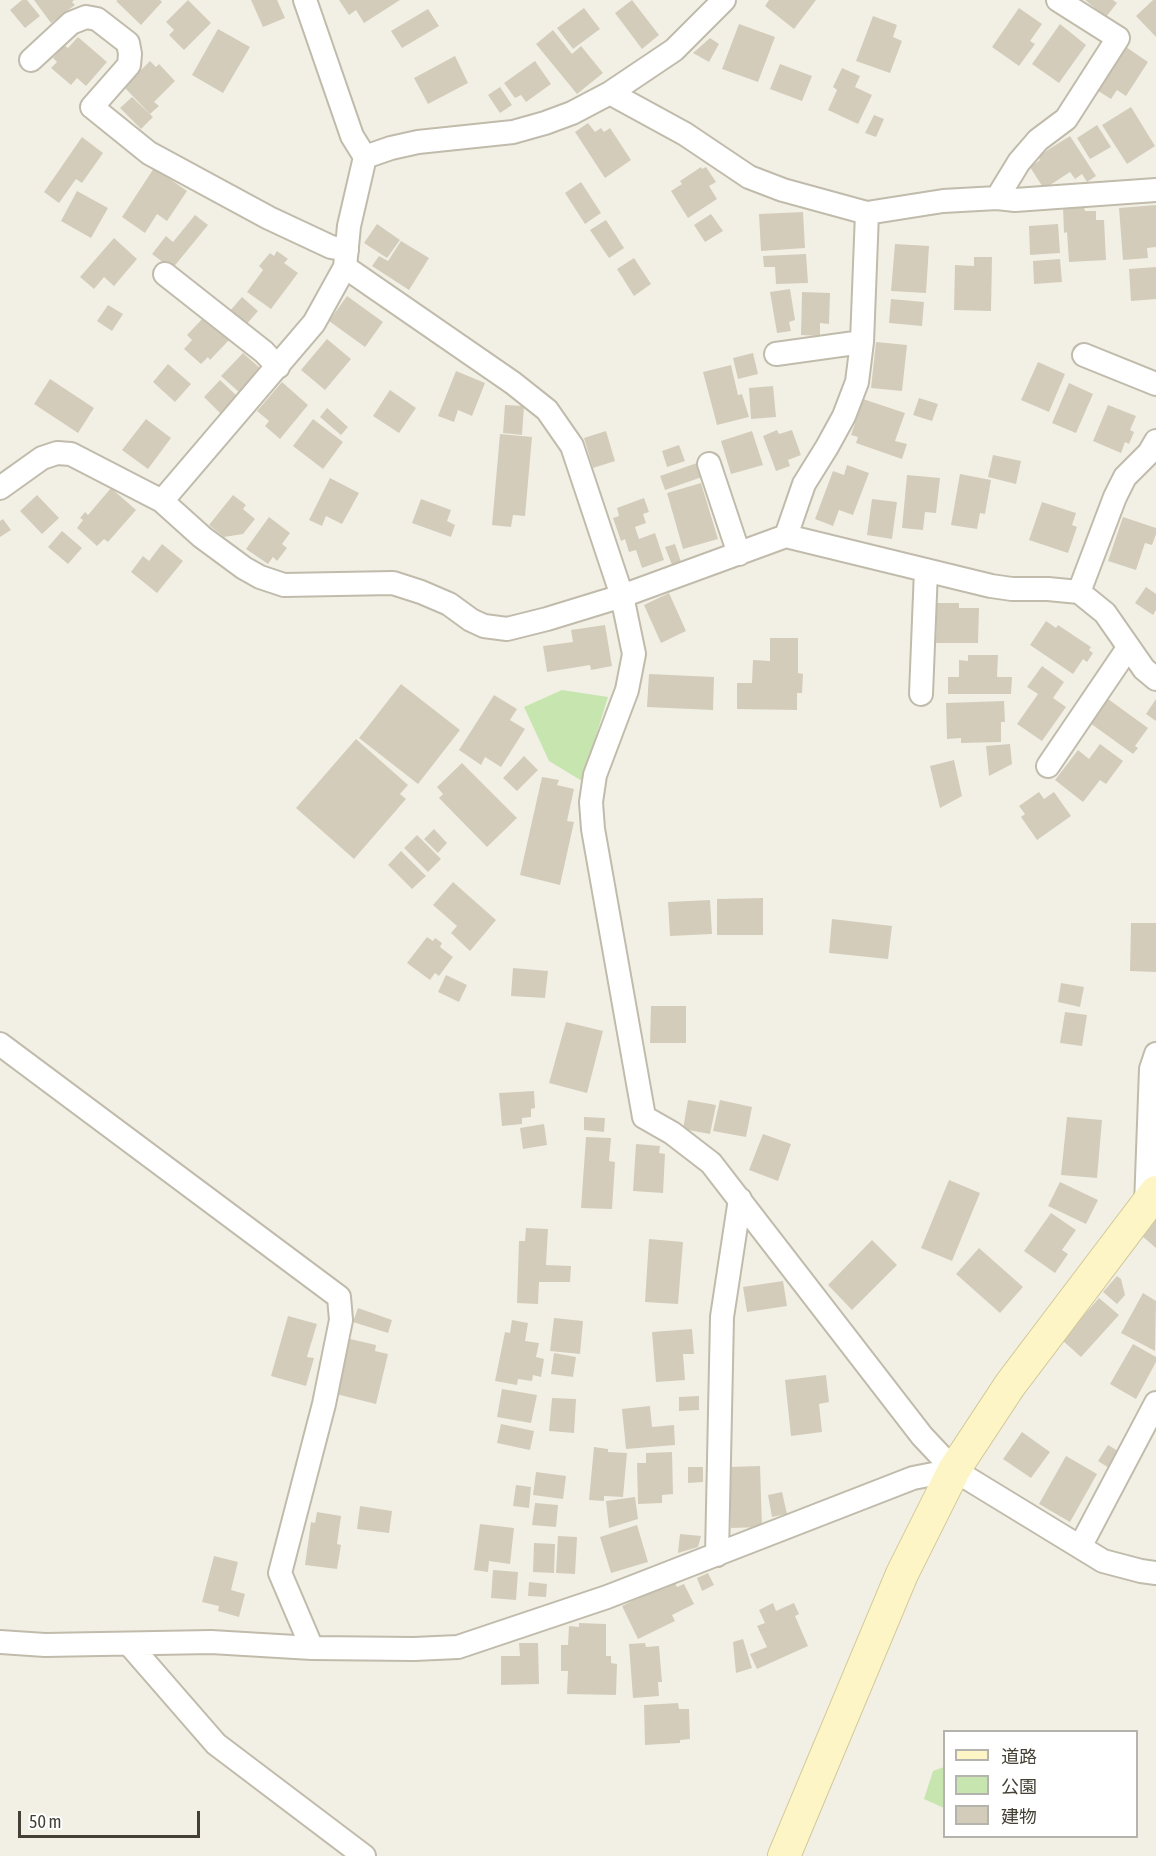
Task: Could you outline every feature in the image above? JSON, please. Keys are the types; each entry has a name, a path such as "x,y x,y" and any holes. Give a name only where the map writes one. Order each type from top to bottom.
{"street":[{"path":"162,501 314,322 346,258 349,226 365,157 352,136 305,0"},
{"path":"365,157 418,142 513,132 572,113 610,93 675,50 724,0"},
{"path":"998,198 1019,162 1038,140 1066,119 1118,38 1058,0"},
{"path":"31,60 71,23 86,17 97,19 128,43 130,54 129,65 92,107 149,153 269,218 331,247 547,410 572,446 622,596 634,654 627,690 596,775 591,802 593,829 644,1117 672,1132 711,1163 922,1436 954,1470 1102,1561 1156,1573"},
{"path":"610,93 686,134 749,177 783,190 867,213 943,201 998,198 1015,200 1156,190"},
{"path":"786,536 804,484 844,416 856,382 862,342 867,213"},
{"path":"165,274 264,352 278,367"},
{"path":"776,354 862,342"},
{"path":"1084,355 1156,384"},
{"path":"1079,592 1115,497 1125,477 1149,453 1156,441"},
{"path":"0,488 42,458 57,453 71,454 162,501 202,537 260,577 284,585 393,584 421,592 449,604 471,620 484,626 507,629 547,620 622,596 786,536 1012,589 1079,592 1105,613 1144,669 1156,679"},
{"path":"709,464 739,554"},
{"path":"921,694 926,570"},
{"path":"1048,766 1128,648"},
{"path":"0,1044 339,1297 341,1320 324,1404 280,1574 312,1648"},
{"path":"784,1856 902,1575 954,1470 1010,1385 1151,1199 1151,1069 1156,1054"},
{"path":"717,1555 722,1317 740,1199"},
{"path":"1080,1546 1156,1403"},
{"path":"0,1642 45,1645 211,1642 312,1648 458,1647 607,1597 913,1478 954,1470"},
{"path":"129,1644 216,1744 364,1856"}],"green space":[{"path":"562,690 608,697 582,781 549,761 524,707"},
{"path":"943,1767 943,1808 924,1799 933,1771"}],"building":[{"path":"22,0 27,0 40,16 25,28 10,10"},
{"path":"34,0 74,0 72,2 75,5 51,23"},
{"path":"160,0 162,2 141,25 116,1"},
{"path":"188,0 211,23 184,50 169,35 174,30 166,22"},
{"path":"251,0 277,0 285,18 263,27"},
{"path":"339,0 400,0 364,23 356,10 349,15"},
{"path":"632,0 659,35 642,49 615,13"},
{"path":"769,0 816,0 794,29 765,6"},
{"path":"1085,0 1113,0 1117,3 1106,17"},
{"path":"1153,0 1156,0 1156,37 1136,16"},
{"path":"584,8 600,29 573,49 557,28"},
{"path":"1019,8 1042,24 1030,41 1035,44 1019,66 992,47"},
{"path":"428,9 439,26 402,48 391,31"},
{"path":"873,16 897,25 893,37 902,41 890,73 856,61"},
{"path":"739,24 775,37 758,82 722,69"},
{"path":"1060,24 1086,45 1059,83 1032,64"},
{"path":"218,29 250,47 223,93 192,75"},
{"path":"553,30 572,54 581,46 603,73 577,94 536,44"},
{"path":"78,37 107,62 86,86 77,78 71,85 51,68 57,62 53,58 64,45 68,48"},
{"path":"710,38 719,44 709,62 693,53"},
{"path":"1123,45 1148,62 1126,96 1117,90 1111,99 1095,89"},
{"path":"455,56 468,83 428,104 414,78"},
{"path":"150,61 156,67 159,64 175,81 154,102 159,106 150,114 124,87"},
{"path":"535,61 551,84 526,102 521,95 515,98 504,83"},
{"path":"780,64 812,76 802,101 770,89"},
{"path":"842,68 860,76 855,87 872,95 858,124 828,110 837,90 833,87"},
{"path":"500,87 512,105 500,113 488,95"},
{"path":"132,97 153,117 141,129 120,108"},
{"path":"1131,107 1155,146 1127,164 1102,125"},
{"path":"874,115 884,119 876,137 865,133"},
{"path":"588,123 595,132 601,128 604,132 610,128 631,160 605,178 575,132"},
{"path":"1097,125 1111,147 1090,159 1077,138"},
{"path":"1070,136 1096,176 1087,182 1082,174 1075,179 1070,172 1044,189 1030,167 1040,160 1038,156"},
{"path":"82,137 103,153 82,183 76,179 59,203 44,192"},
{"path":"701,167 702,169 706,167 716,182 709,186 717,199 688,218 671,191 682,184 680,181"},
{"path":"154,168 187,191 167,221 157,214 145,233 122,217"},
{"path":"581,182 601,213 585,224 565,193"},
{"path":"77,191 108,208 91,238 61,221"},
{"path":"1156,205 1156,247 1147,248 1148,258 1123,260 1119,208"},
{"path":"1084,207 1085,211 1096,211 1096,220 1104,220 1106,260 1069,262 1063,208"},
{"path":"803,212 805,248 761,251 759,214"},
{"path":"711,214 723,231 705,242 694,225"},
{"path":"195,215 208,225 172,269 152,254 166,236 173,242"},
{"path":"606,220 624,248 609,258 590,230"},
{"path":"377,224 400,240 387,258 364,243"},
{"path":"1058,224 1060,253 1030,255 1029,226"},
{"path":"114,238 137,259 114,286 104,277 94,289 80,277"},
{"path":"401,241 429,258 409,290 372,266 379,256 388,261"},
{"path":"895,244 929,246 926,293 891,291"},
{"path":"277,251 288,259 284,263 298,273 271,309 247,292 263,270 259,266 270,253 274,256"},
{"path":"806,254 808,283 776,284 775,267 764,267 763,256"},
{"path":"974,257 992,257 991,311 954,310 955,265 974,266"},
{"path":"634,258 651,284 634,296 617,269"},
{"path":"1060,259 1062,282 1034,284 1033,261"},
{"path":"1156,267 1156,299 1131,301 1129,269"},
{"path":"790,289 795,320 789,322 791,331 777,333 770,292"},
{"path":"802,292 830,293 829,324 820,323 820,336 801,335"},
{"path":"347,296 383,322 365,347 329,321"},
{"path":"242,297 258,311 245,326 229,312"},
{"path":"891,299 924,302 922,326 889,323"},
{"path":"108,305 123,314 112,331 97,321"},
{"path":"204,317 229,340 210,360 208,357 201,364 184,349 192,340 187,335"},
{"path":"327,339 351,359 325,390 301,370"},
{"path":"876,342 907,345 902,391 871,388"},
{"path":"243,353 262,370 240,393 221,376"},
{"path":"753,353 758,374 738,379 733,358"},
{"path":"1038,362 1065,374 1049,412 1021,400"},
{"path":"168,364 191,384 175,402 153,382"},
{"path":"731,365 738,395 742,394 749,417 717,425 703,372"},
{"path":"456,371 485,383 472,416 458,410 454,422 438,416"},
{"path":"50,379 94,408 78,433 34,404"},
{"path":"220,380 237,396 221,414 204,397"},
{"path":"282,382 308,405 280,439 265,426 269,421 257,411"},
{"path":"1069,383 1093,394 1076,433 1052,423"},
{"path":"773,386 776,417 751,419 749,388"},
{"path":"390,390 416,408 399,433 373,416"},
{"path":"919,398 938,404 932,421 913,415"},
{"path":"863,399 905,413 895,441 907,444 902,459 856,443 858,437 851,435"},
{"path":"505,405 524,406 522,435 503,433"},
{"path":"1108,405 1136,416 1130,430 1134,432 1129,444 1125,442 1121,453 1093,441"},
{"path":"327,408 348,427 341,435 320,417"},
{"path":"146,419 171,438 148,469 122,450"},
{"path":"313,419 343,442 323,469 293,446"},
{"path":"777,430 779,434 792,430 801,455 788,460 790,466 776,471 763,436"},
{"path":"606,431 615,461 593,468 584,438"},
{"path":"752,431 763,465 731,474 721,441"},
{"path":"500,434 532,437 525,516 513,515 511,527 492,525"},
{"path":"679,445 685,461 667,467 662,451"},
{"path":"993,455 1021,461 1016,484 988,477"},
{"path":"697,463 702,477 665,490 660,476"},
{"path":"847,465 869,473 853,515 839,510 833,526 815,519 833,471 844,475"},
{"path":"960,474 991,480 985,514 980,513 977,529 951,525"},
{"path":"907,475 940,478 936,513 925,512 923,530 902,528"},
{"path":"330,478 359,493 342,524 326,516 322,526 309,520"},
{"path":"701,483 718,539 683,549 667,493"},
{"path":"111,488 136,510 108,542 104,539 97,546 77,528 85,512 88,515"},
{"path":"37,495 59,518 42,534 20,511"},
{"path":"233,495 246,505 243,509 255,519 243,534 224,537 209,525"},
{"path":"644,498 649,512 643,514 646,523 635,527 639,539 655,533 664,560 642,568 636,550 629,552 625,539 621,541 613,518 619,516 617,508"},
{"path":"421,499 451,510 447,521 455,525 451,537 412,523"},
{"path":"872,499 897,502 892,539 867,535"},
{"path":"1042,502 1076,513 1072,525 1077,527 1068,553 1029,540"},
{"path":"269,517 290,533 282,544 287,548 277,561 273,557 268,564 246,549"},
{"path":"1123,517 1156,528 1152,545 1145,543 1136,570 1108,561"},
{"path":"3,519 11,530 0,537 0,521"},
{"path":"62,531 82,548 68,564 48,547"},
{"path":"162,544 183,561 157,593 131,572 143,556 149,561"},
{"path":"675,544 681,562 672,565 665,547"},
{"path":"1146,587 1156,594 1156,610 1153,615 1135,603"},
{"path":"669,593 686,631 661,643 644,605"},
{"path":"937,603 959,603 959,608 979,608 978,643 936,643"},
{"path":"1046,621 1056,628 1058,625 1091,647 1089,650 1093,653 1087,662 1083,659 1073,674 1030,645"},
{"path":"605,625 612,666 591,670 590,665 547,672 543,646 573,642 571,630"},
{"path":"770,638 798,638 798,673 803,674 802,693 797,693 797,710 737,709 737,683 752,683 753,660 770,661"},
{"path":"968,655 998,655 997,677 1012,677 1011,694 948,694 948,677 959,677 959,660 968,661"},
{"path":"1042,666 1064,682 1053,698 1066,707 1042,741 1017,724 1038,694 1027,687"},
{"path":"649,674 714,677 713,710 647,707"},
{"path":"401,684 460,730 418,784 359,738"},
{"path":"494,695 517,709 510,720 525,729 501,767 485,757 481,765 459,750"},
{"path":"1108,699 1148,728 1135,746 1138,748 1133,754 1090,723"},
{"path":"1156,699 1156,721 1146,714"},
{"path":"1004,701 1005,722 1001,722 1001,742 961,743 961,738 947,739 946,703"},
{"path":"356,739 408,785 400,794 406,799 354,859 296,808"},
{"path":"1010,744 1012,764 989,776 986,746"},
{"path":"1100,744 1123,761 1106,784 1100,780 1083,802 1055,780 1078,750 1089,759"},
{"path":"524,756 538,770 517,791 503,778"},
{"path":"954,760 962,796 940,808 930,766"},
{"path":"462,763 517,818 487,847 439,798 443,794 437,787"},
{"path":"542,777 559,780 557,785 574,789 567,821 574,822 560,885 520,875"},
{"path":"1039,792 1044,799 1054,792 1071,816 1037,840 1021,817 1025,814 1019,806"},
{"path":"434,829 447,843 438,853 424,839"},
{"path":"417,835 441,859 428,872 404,848"},
{"path":"401,851 426,876 412,889 388,865"},
{"path":"453,882 496,920 470,951 451,933 457,926 433,905"},
{"path":"763,898 763,935 717,935 717,899"},
{"path":"710,900 712,934 670,936 668,902"},
{"path":"832,919 892,926 888,959 829,953"},
{"path":"1131,923 1156,923 1156,972 1130,971"},
{"path":"427,937 433,941 435,938 442,943 440,947 453,957 439,976 435,973 430,980 407,963"},
{"path":"513,968 548,971 545,998 511,996"},
{"path":"446,975 467,985 459,1002 438,992"},
{"path":"1061,983 1084,987 1080,1007 1058,1002"},
{"path":"651,1006 686,1006 686,1043 650,1043"},
{"path":"1065,1012 1087,1015 1082,1046 1060,1043"},
{"path":"566,1022 603,1031 587,1093 549,1083"},
{"path":"534,1091 535,1108 531,1109 531,1117 522,1118 522,1124 502,1126 499,1093"},
{"path":"688,1100 716,1105 710,1134 683,1129"},
{"path":"720,1100 752,1107 746,1137 713,1131"},
{"path":"584,1117 605,1118 604,1132 584,1130"},
{"path":"1067,1117 1102,1120 1097,1178 1061,1175"},
{"path":"544,1124 547,1145 523,1149 520,1128"},
{"path":"763,1134 791,1144 778,1181 749,1170"},
{"path":"586,1137 611,1138 609,1161 615,1162 612,1209 581,1208"},
{"path":"636,1144 660,1146 659,1153 665,1154 663,1193 633,1191"},
{"path":"949,1180 980,1193 952,1261 921,1248"},
{"path":"1060,1182 1098,1200 1086,1224 1048,1206"},
{"path":"1051,1213 1076,1230 1062,1250 1068,1254 1055,1273 1024,1251"},
{"path":"1156,1219 1156,1248 1142,1236"},
{"path":"526,1228 548,1229 546,1265 571,1266 570,1282 539,1282 538,1304 517,1303 519,1241 525,1241"},
{"path":"649,1239 683,1242 678,1304 645,1302"},
{"path":"872,1240 897,1265 852,1310 828,1285"},
{"path":"979,1248 1023,1287 1000,1313 956,1274"},
{"path":"1117,1276 1121,1279 1125,1295 1117,1304 1103,1292"},
{"path":"783,1281 787,1306 747,1312 743,1287"},
{"path":"1143,1293 1156,1301 1155,1351 1121,1333"},
{"path":"1099,1298 1119,1315 1081,1357 1062,1340"},
{"path":"358,1308 392,1320 388,1333 353,1322"},
{"path":"288,1316 317,1324 307,1357 314,1358 306,1386 271,1376"},
{"path":"554,1318 583,1321 580,1354 550,1351"},
{"path":"512,1320 528,1323 525,1341 539,1343 536,1357 544,1359 541,1377 533,1375 532,1381 518,1379 517,1385 495,1381 505,1332 510,1333"},
{"path":"692,1329 694,1354 683,1354 685,1380 656,1382 652,1332"},
{"path":"350,1339 376,1345 375,1351 388,1354 376,1404 336,1394"},
{"path":"1133,1344 1156,1357 1156,1362 1136,1399 1110,1384"},
{"path":"554,1353 576,1357 573,1377 551,1374"},
{"path":"826,1375 829,1402 819,1404 822,1432 791,1436 785,1380"},
{"path":"502,1389 537,1395 531,1423 497,1417"},
{"path":"699,1396 699,1410 679,1411 679,1397"},
{"path":"552,1398 576,1399 574,1433 549,1431"},
{"path":"650,1406 652,1427 674,1425 675,1445 626,1449 622,1409"},
{"path":"501,1424 534,1431 530,1450 497,1443"},
{"path":"1022,1432 1050,1452 1031,1478 1003,1459"},
{"path":"1108,1445 1118,1451 1109,1468 1098,1461"},
{"path":"594,1447 608,1449 608,1452 627,1453 623,1497 604,1496 604,1501 589,1500"},
{"path":"672,1452 673,1494 662,1495 662,1503 638,1504 637,1463 646,1463 646,1453"},
{"path":"1066,1456 1097,1474 1070,1522 1039,1504"},
{"path":"760,1466 762,1527 731,1528 729,1467"},
{"path":"688,1467 703,1467 703,1482 688,1483"},
{"path":"536,1472 566,1476 563,1499 533,1495"},
{"path":"516,1485 531,1487 529,1508 513,1506"},
{"path":"782,1492 787,1514 772,1517 768,1495"},
{"path":"635,1497 638,1519 609,1528 606,1501"},
{"path":"535,1503 558,1505 556,1527 532,1525"},
{"path":"360,1506 392,1511 389,1533 357,1529"},
{"path":"317,1512 341,1516 337,1544 341,1545 337,1569 305,1565 311,1522 315,1523"},
{"path":"480,1524 514,1528 510,1564 489,1561 488,1572 474,1570"},
{"path":"637,1525 648,1562 611,1573 600,1537"},
{"path":"680,1534 701,1536 698,1547 678,1553"},
{"path":"558,1536 577,1537 575,1574 556,1573"},
{"path":"534,1543 555,1544 554,1573 533,1572"},
{"path":"214,1556 238,1562 231,1590 245,1594 239,1617 218,1611 219,1606 202,1602"},
{"path":"493,1570 518,1572 516,1600 491,1598"},
{"path":"708,1573 714,1585 702,1591 697,1578"},
{"path":"674,1581 677,1587 684,1584 694,1604 672,1615 675,1621 638,1639 622,1606"},
{"path":"529,1582 547,1584 546,1597 528,1596"},
{"path":"773,1603 776,1611 794,1603 799,1614 795,1616 808,1646 757,1669 750,1654 767,1647 757,1626 765,1623 759,1610"},
{"path":"579,1623 606,1624 606,1656 611,1656 611,1663 617,1664 616,1695 567,1694 568,1671 561,1671 561,1645 568,1645 569,1626 579,1627"},
{"path":"743,1639 752,1668 736,1673 733,1642"},
{"path":"519,1643 538,1643 539,1684 501,1685 501,1656 520,1656"},
{"path":"645,1643 646,1647 659,1646 662,1682 658,1682 659,1696 633,1698 629,1644"},
{"path":"678,1703 679,1709 689,1709 690,1739 680,1740 680,1743 645,1745 644,1705"}]}
